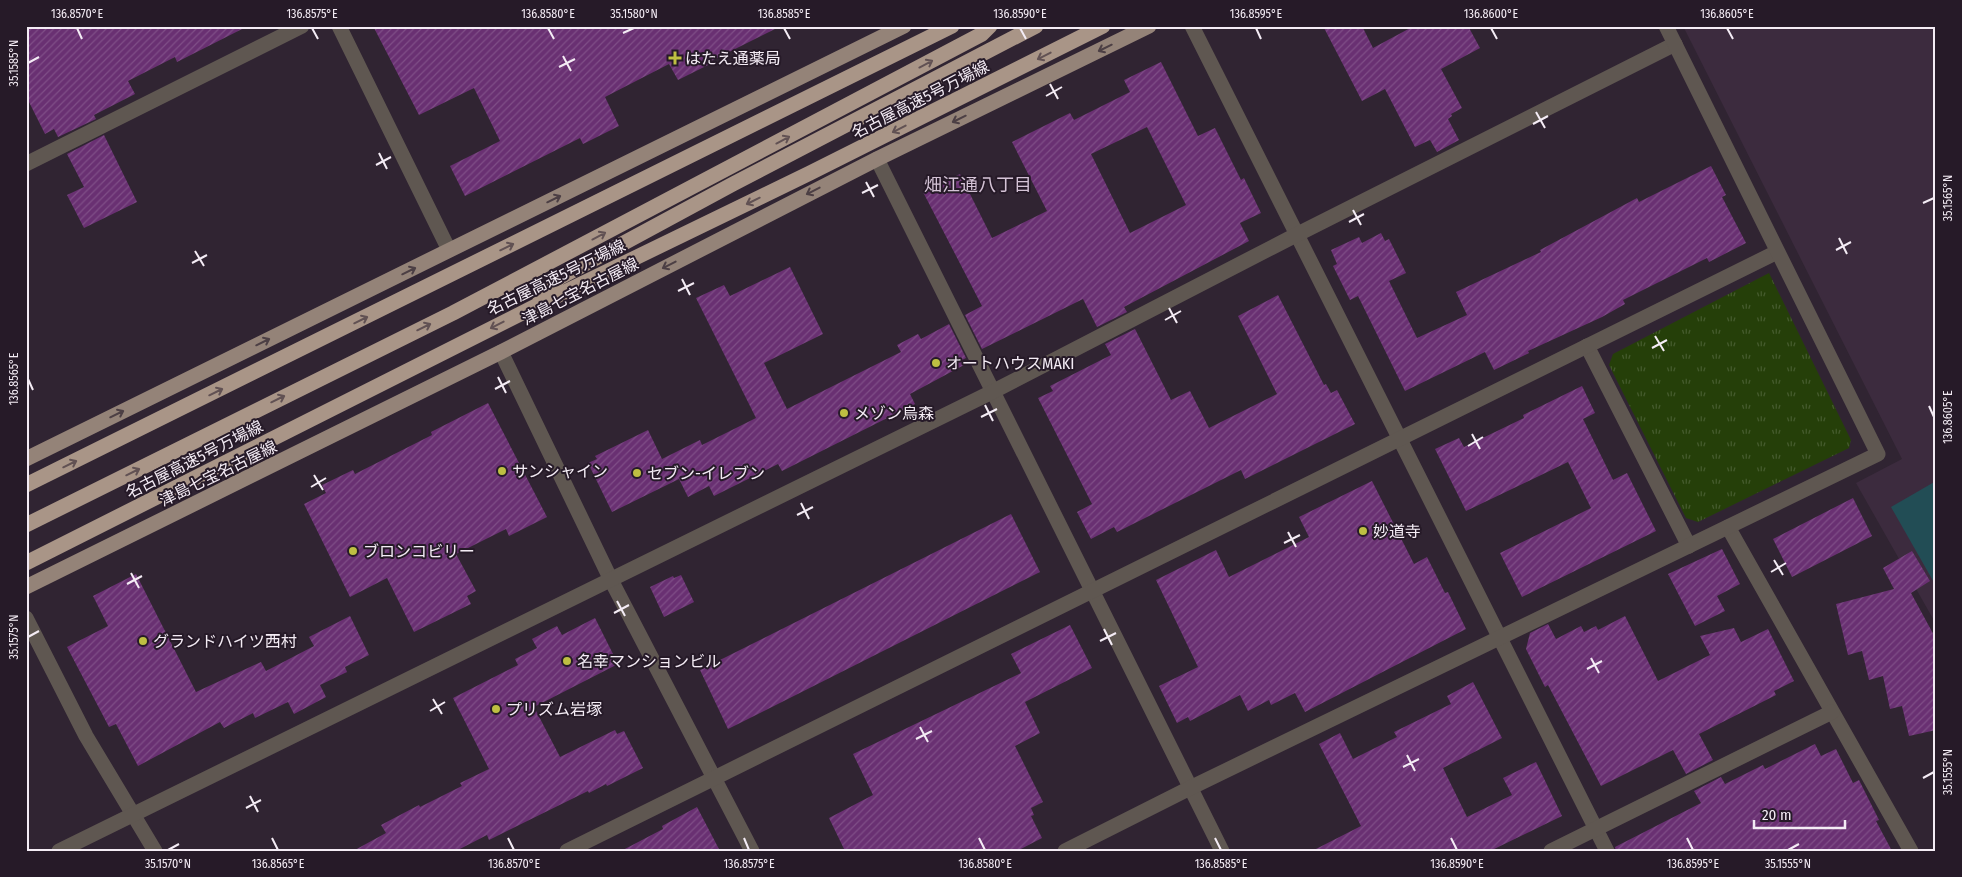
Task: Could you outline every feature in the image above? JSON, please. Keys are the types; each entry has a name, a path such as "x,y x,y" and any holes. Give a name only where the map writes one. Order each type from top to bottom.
{"highway":[{"path":"26,485 952,26"},
{"path":"26,525 453,312 982,34 990,26"},
{"path":"534,307 559,278 733,184 1036,26"},
{"name":"名古屋高速5号万場線","path":"26,563 534,307 810,173 1103,26"}],"main road":[{"path":"26,459 904,26"},
{"name":"津島七宝名古屋線","path":"26,587 501,352 877,159 1149,26"}],"street":[{"path":"26,164 302,26"},
{"path":"338,26 449,250"},
{"path":"1192,26 1607,851"},
{"path":"1065,851 1190,788 1878,454 1666,26"},
{"path":"59,851 992,392 1296,235 1675,44"},
{"path":"877,159 1222,851"},
{"path":"567,851 1777,252"},
{"path":"1587,346 1689,546"},
{"path":"501,352 611,580 752,851"},
{"path":"1728,527 1911,851"},
{"path":"26,618 86,736 155,851"},
{"path":"1551,851 1832,712"}],"shaded area":[{"path":"1683,26 1936,26 1936,624 1856,483 1902,459"}],"green space":[{"path":"1769,273 1851,440 1849,448 1698,522 1686,518 1609,365 1613,354"}],"water":[{"path":"1936,481 1936,586 1891,507"}],"building":[{"path":"26,26 248,26 177,62 175,57 128,81 135,94 94,115 96,119 58,137 54,129 45,134 26,96"},
{"path":"373,26 781,26 711,61 712,63 678,80 669,64 605,97 619,126 583,144 580,138 465,196 450,166 500,141 474,88 419,115"},
{"path":"1323,26 1362,26 1373,48 1414,26 1468,26 1480,48 1441,69 1462,108 1451,114 1452,116 1448,119 1459,140 1437,152 1430,140 1415,147 1385,89 1362,101"},
{"path":"1161,62 1198,136 1215,128 1241,180 1244,178 1261,213 1240,223 1249,241 1124,307 1127,312 1097,327 1083,299 982,349 965,315 982,306 923,192 960,174 992,238 1047,211 1012,142 1070,113 1074,120 1130,92 1124,80","holes":["1147,127 1186,205 1130,233 1091,154"]},
{"path":"104,135 137,202 84,228 67,195 84,187 67,154"},
{"path":"1711,166 1726,195 1722,197 1746,243 1709,262 1707,258 1623,300 1625,304 1602,317 1528,351 1529,353 1494,370 1485,352 1405,391 1358,296 1350,300 1333,266 1337,264 1331,250 1359,237 1362,243 1381,233 1385,241 1389,239 1406,273 1389,281 1417,338 1467,315 1456,292 1541,252 1540,250 1637,198 1639,202"},
{"path":"790,267 823,334 764,363 787,409 901,352 897,345 918,334 921,339 949,324 966,358 962,360 964,365 910,394 915,404 782,471 778,464 714,496 709,486 688,497 679,479 612,512 588,463 597,459 595,456 648,430 662,459 700,440 702,445 756,418 696,298 724,285 730,296"},
{"path":"1278,295 1324,385 1326,384 1331,393 1337,390 1355,424 1245,479 1241,470 1117,532 1114,527 1091,539 1077,512 1092,504 1038,398 1053,391 1050,386 1111,355 1105,344 1135,329 1171,400 1190,391 1209,428 1277,394 1238,316"},
{"path":"1582,386 1595,413 1583,419 1613,480 1627,473 1656,531 1522,597 1500,553 1591,508 1568,462 1466,511 1435,449 1459,438 1464,447 1524,418 1523,415"},
{"path":"488,403 547,517 509,536 506,529 456,554 476,591 467,596 471,604 414,632 387,578 350,597 304,504 326,493 322,485 353,470 355,474 432,435 431,432"},
{"path":"1372,481 1414,564 1427,557 1445,593 1448,592 1466,629 1305,712 1295,693 1271,705 1269,700 1248,711 1240,695 1190,721 1188,717 1177,723 1159,686 1198,667 1156,580 1216,550 1229,577 1309,537 1299,517"},
{"path":"1853,498 1872,536 1792,577 1773,539"},
{"path":"1011,514 1040,572 728,729 700,670"},
{"path":"1722,549 1740,584 1717,596 1725,611 1695,626 1668,574"},
{"path":"1912,551 1930,581 1911,593 1936,639 1936,730 1909,736 1902,706 1890,709 1883,676 1869,680 1862,651 1848,655 1836,604 1894,589 1883,568"},
{"path":"136,574 196,692 261,662 266,671 314,646 309,637 350,616 369,655 345,667 347,672 320,685 326,697 294,714 288,702 255,718 253,713 224,728 220,722 138,766 116,724 109,727 67,647 108,626 93,596"},
{"path":"681,575 694,602 664,617 650,587 673,576 674,578"},
{"path":"1625,616 1658,681 1710,655 1700,636 1734,628 1741,642 1768,629 1794,681 1774,691 1776,695 1699,734 1713,760 1686,774 1673,750 1601,786 1548,685 1545,687 1526,649 1530,633 1548,624 1556,639 1581,626 1584,632 1596,626 1598,630"},
{"path":"595,618 618,664 534,707 560,757 615,730 617,734 624,731 643,768 607,786 606,784 589,793 588,791 489,840 487,835 456,851 353,851 386,833 381,825 419,805 420,807 462,786 460,783 489,769 453,698 518,665 515,659 537,648 532,639 557,626 562,635"},
{"path":"1070,625 1092,668 1025,702 1040,733 1015,746 1043,802 1031,808 1034,815 1031,816 1042,838 1017,851 845,851 829,818 873,795 853,754 1021,673 1011,654"},
{"path":"1473,682 1502,738 1443,768 1467,817 1512,795 1503,778 1536,762 1562,816 1490,851 1312,851 1361,826 1319,744 1340,733 1353,759 1397,737 1394,732 1451,704 1447,696"},
{"path":"1815,744 1821,756 1836,749 1853,783 1859,780 1879,820 1876,821 1892,851 1616,851 1615,847 1701,803 1694,791 1721,777 1725,784 1763,765 1765,769"},
{"path":"697,807 720,851 621,851 663,829 662,826"}],"place":[{"name":"はたえ通薬局","path":"675,58"},
{"name":"オートハウスMAKI","path":"936,363"},
{"name":"メゾン烏森","path":"844,413"},
{"name":"サンシャイン","path":"502,471"},
{"name":"セブン-イレブン","path":"637,473"},
{"name":"妙道寺","path":"1363,531"},
{"name":"ブロンコビリー","path":"353,551"},
{"name":"グランドハイツ西村","path":"143,641"},
{"name":"名幸マンションビル","path":"567,661"},
{"name":"プリズム岩塚","path":"496,709"}],"district":[{"name":"畑江通八丁目","path":"978,185"}]}
